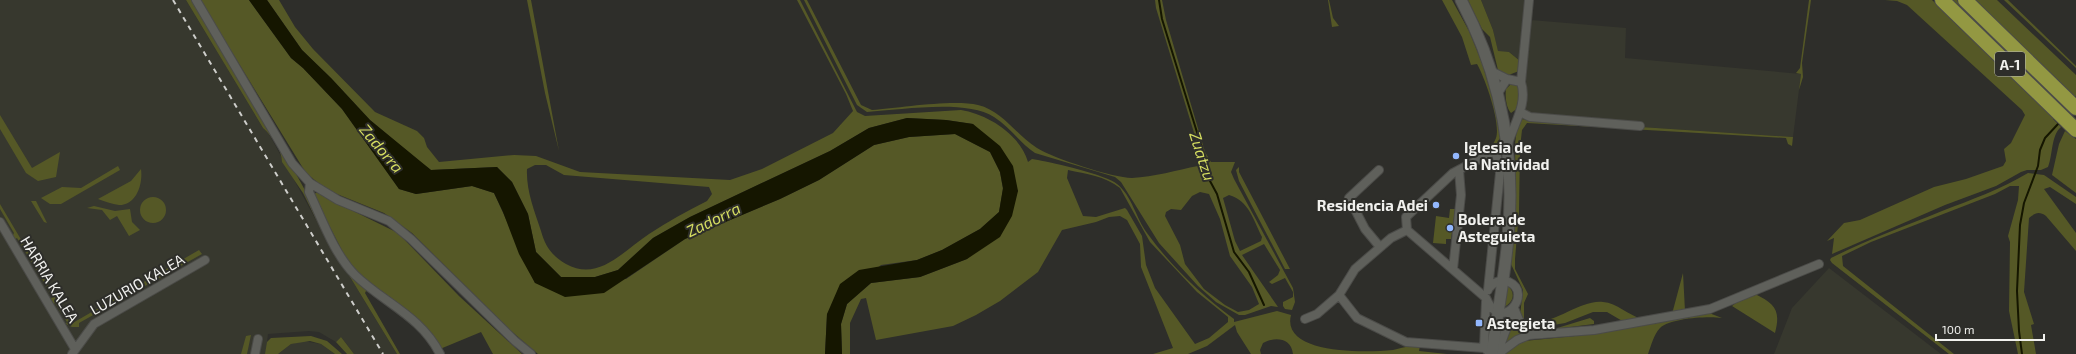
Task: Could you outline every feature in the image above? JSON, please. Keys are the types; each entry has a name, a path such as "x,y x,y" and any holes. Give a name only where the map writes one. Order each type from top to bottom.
{"highway":[{"name":"A-1","path":"1942,0 2076,130"},
{"name":"A-1","path":"1965,0 2076,108"}],"street":[{"path":"196,0 292,163 310,183 338,200 389,220 411,239 514,341 531,354"},
{"path":"1461,0 1479,38 1491,71 1504,117 1508,144 1510,176 1509,220 1503,280 1493,353"},
{"path":"1508,144 1520,114 1523,87 1521,82 1529,0"},
{"path":"1491,71 1507,79 1521,82"},
{"path":"1498,94 1507,79"},
{"path":"1504,117 1520,114 1530,117 1640,126"},
{"path":"1508,144 1501,146 1496,152 1459,170 1406,217 1407,230 1486,298 1490,307 1498,312 1509,311 1514,308"},
{"path":"1493,353 1486,298 1500,173 1496,152"},
{"path":"1378,170 1349,198 1365,228 1380,247"},
{"path":"1453,270 1461,195 1459,170"},
{"path":"310,183 309,192 337,250 355,274 417,322 440,354"},
{"name":"HARRIA KALEA","path":"0,222 73,352"},
{"path":"1305,319 1316,314 1339,295 1355,268 1391,238 1407,230"},
{"name":"LUZURIO KALEA","path":"73,352 94,324 206,260"},
{"path":"1339,295 1357,318 1406,342 1493,353 1529,335 1594,330 1710,309 1819,264"},
{"path":"1488,288 1495,282 1503,280 1510,282 1515,287 1518,294 1517,302 1493,353"},
{"path":"1514,308 1519,320 1529,335"},
{"path":"254,354 258,338"}],"shaded area":[{"path":"0,0 186,0 263,128 269,134 322,231 397,354 354,354 341,337 336,342 319,332 309,331 268,334 267,342 276,354 0,354"},
{"path":"1481,0 1532,0 1531,20 1626,28 1625,58 1801,74 1793,137 1520,119 1520,61 1509,52 1498,52 1493,30"},
{"path":"1829,268 1941,354 1774,354 1792,308"},
{"path":"303,341 321,344 335,354 278,354 291,344"}],"green space":[{"path":"186,0 192,0 295,172 347,267 368,288 414,321 428,337 437,354 435,354 415,325 397,309 366,291 365,293 400,354 397,354 322,231 303,193 282,162 282,157 276,144 263,128"},
{"path":"200,0 249,0 291,58 303,68 342,109 399,189 416,194 472,186 494,193 535,283 626,279 685,239 780,199 819,180 874,145 909,137 955,134 990,152 1000,172 1003,189 999,212 980,229 942,250 917,260 881,265 827,314 825,354 538,354 510,330 412,233 384,213 327,190 306,173"},
{"path":"267,0 279,0 295,27 313,49 375,112 417,131 424,138 427,147 439,162 514,155 536,156 580,172 730,180 762,169 833,133 853,111 846,94 797,0 800,0 857,112 865,116 961,110 971,112 992,121 1010,134 1024,152 1028,162 1032,159 1056,164 1092,173 1117,184 1130,201 1147,233 1166,257 1198,290 1234,319 1234,322 1277,311 1291,315 1291,328 1298,337 1311,344 1344,351 1379,351 1393,350 1410,346 1420,346 1419,351 1447,354 1293,354 1292,348 1286,341 1277,339 1263,343 1260,350 1261,354 1251,354 1237,332 1235,325 1207,346 1188,354 1153,354 1173,348 1141,267 1140,244 1127,220 1120,216 1109,217 1096,222 1062,230 1038,272 1000,301 953,326 876,340 866,298 861,299 850,323 850,354 842,354 841,324 847,304 871,283 920,277 967,259 1018,191 973,124 946,120 907,118 869,128 830,151 690,217 653,238 618,270 595,277 561,277 536,252 528,214 512,182 497,167 431,170 370,120 331,78 302,50","holes":["535,165 546,165 564,175 709,187 712,194 707,201 656,230 610,262 600,267 578,269 557,258 545,241 533,208 528,185 527,169","1068,170 1102,178 1120,188 1150,242 1197,292 1228,317 1228,322 1209,338 1195,344 1155,288 1146,265 1142,236 1127,210 1125,208 1096,217 1083,216 1067,178"]},
{"path":"527,0 531,0 559,151 545,93"},
{"path":"804,0 807,0 861,105 872,110 941,103 967,103 978,105 995,112 1029,143 1037,148 1083,167 1111,175 1132,178 1198,166 1202,159 1156,8 1155,0 1162,0 1166,20 1205,152 1211,162 1235,162 1231,172 1234,179 1293,288 1295,302 1292,310 1285,309 1283,306 1283,302 1293,297 1293,292 1285,278 1272,284 1269,282 1278,275 1280,270 1264,244 1242,255 1278,307 1271,306 1245,315 1239,315 1216,302 1198,286 1159,243 1121,182 1115,177 1035,153 1000,121 982,112 967,108 933,107 867,112 857,105","holes":["1200,192 1209,194 1220,219 1230,256 1252,287 1259,304 1249,310 1238,312 1225,305 1204,289 1185,264 1180,245 1165,216 1166,212 1171,209 1181,210 1192,196","1229,195 1236,198 1246,206 1262,237 1261,241 1240,251 1235,241 1223,198"]},
{"path":"1328,0 1333,18 1339,26 1332,27"},
{"path":"1442,0 1452,0 1469,31 1482,63 1495,107 1500,138 1492,152 1481,154 1477,152 1481,153 1488,149 1496,138 1496,122 1488,90 1477,64 1471,65 1462,37"},
{"path":"1468,0 1481,0 1493,30 1498,51 1509,52 1520,61 1519,71 1506,76 1498,70 1490,37 1482,29"},
{"path":"1809,0 1811,0 1802,63 1803,77 1799,90 1801,74 1796,73 1800,68"},
{"path":"1885,0 1932,0 2054,117 2053,119 2061,127 2055,135 2048,167 2041,170 2027,170 2021,172 1996,186 1945,205 1832,254 1834,238 1827,241 1844,223 1860,220 1934,187 1966,179 2003,166 2006,161 2004,149 2011,143 2025,115 2022,110 1907,5 1897,1"},
{"path":"1950,0 1957,0 2071,110 2067,113"},
{"path":"1974,0 1997,0 2076,75 2076,96 2073,96"},
{"path":"2004,0 2008,0 2076,66 2076,68"},
{"path":"1512,83 1519,85 1520,88 1518,108 1511,113 1507,105 1506,89"},
{"path":"0,115 32,168 60,152 56,177 38,181 26,173 0,129"},
{"path":"1520,119 1793,137 1792,146 1788,144 1786,138 1527,123 1522,130 1520,148 1519,212 1515,259 1515,269 1528,294 1524,303 1524,320 1533,322 1543,321 1593,302 1608,303 1642,319 1624,322 1607,312 1593,312 1565,323 1536,328 1527,327 1520,315 1523,290 1511,264 1516,218 1515,144 1518,121"},
{"path":"2065,131 2076,139 2076,193 2052,175 2059,144"},
{"path":"118,166 120,170 61,204 50,204 41,198 62,187 81,188"},
{"path":"1239,167 1239,172 1290,269 1285,269 1239,181 1236,170"},
{"path":"141,169 140,187 138,192 130,201 119,205 98,199 131,181"},
{"path":"2028,173 2044,175 2076,197 2076,204 2050,187 2044,189 2076,233 2076,251 2046,216 2037,213 2029,218 2024,292 2034,324 2031,325 2036,354 2018,354 2009,311 2010,242 2008,236 2018,200 2019,186 2010,186 1995,194 1871,242 1842,256 1843,266 1954,354 1949,354 1830,260 1831,258 1858,245 1986,194"},
{"path":"319,192 337,203 398,233 459,296 522,354 493,354 481,332 440,349 417,318 359,275 349,264 313,194"},
{"path":"153,197 162,201 166,210 162,219 153,223 144,219 140,210 144,201"},
{"path":"31,201 36,201 47,223 44,222"},
{"path":"0,204 71,324 199,250 202,254 79,323 79,327 72,327 66,324 67,322 55,303 53,304 50,299 53,297 17,238 15,239 13,235 14,233 0,209"},
{"path":"94,206 115,211 130,209 132,222 140,230 129,236 117,216 110,220 102,210 87,208"},
{"path":"1450,209 1455,209 1451,239 1446,239 1446,244 1433,243 1436,216 1449,218"},
{"path":"1683,273 1685,311 1672,314"},
{"path":"1507,285 1512,291 1513,297 1512,300 1504,307"},
{"path":"1755,294 1767,301 1775,309 1777,313 1777,325 1775,333 1732,306 1737,302"},
{"path":"1709,313 1722,318 1708,317 1681,320 1672,322 1660,328 1654,337 1648,354 1503,354 1514,344 1524,341 1575,336"},
{"path":"1515,318 1522,335 1514,338 1504,345"},
{"path":"1590,318 1594,321 1594,324 1554,329"},
{"path":"251,335 247,354 241,354 246,336"},
{"path":"311,336 327,341 342,354 335,354 321,344 310,341 291,344 278,354 265,354 267,342 271,338"},
{"path":"341,337 354,354 347,354 336,342"}],"water":[{"name":"Zadorra","path":"249,0 267,0 302,50 331,78 370,120 431,170 497,167 512,182 528,214 536,252 561,277 595,277 618,270 653,238 690,217 830,151 869,128 907,118 946,120 973,124 1000,146 1013,166 1018,191 1012,216 1000,237 967,259 920,277 871,283 847,304 841,324 842,354 825,354 827,314 840,284 859,270 917,260 942,250 980,229 999,212 1003,188 1000,172 990,152 955,134 909,137 874,145 819,180 780,199 685,239 604,293 565,297 535,283 519,254 494,193 472,186 416,194 399,189 342,109 303,68 291,58"}],"waterway":[{"name":"Zuatzu","path":"1159,0 1162,19 1204,155 1210,181 1217,194 1234,252 1249,272 1264,305"},
{"path":"2022,354 2017,291 2020,225 2024,203 2038,166 2040,150 2045,138 2058,124"}],"railway":[{"path":"173,0 383,354"}],"place":[{"name":"Iglesia de la Natividad","path":"1456,156"},
{"name":"Residencia Adei","path":"1436,205"},
{"name":"Bolera de Asteguieta","path":"1450,228"},
{"name":"Astegieta","path":"1479,323"}]}
